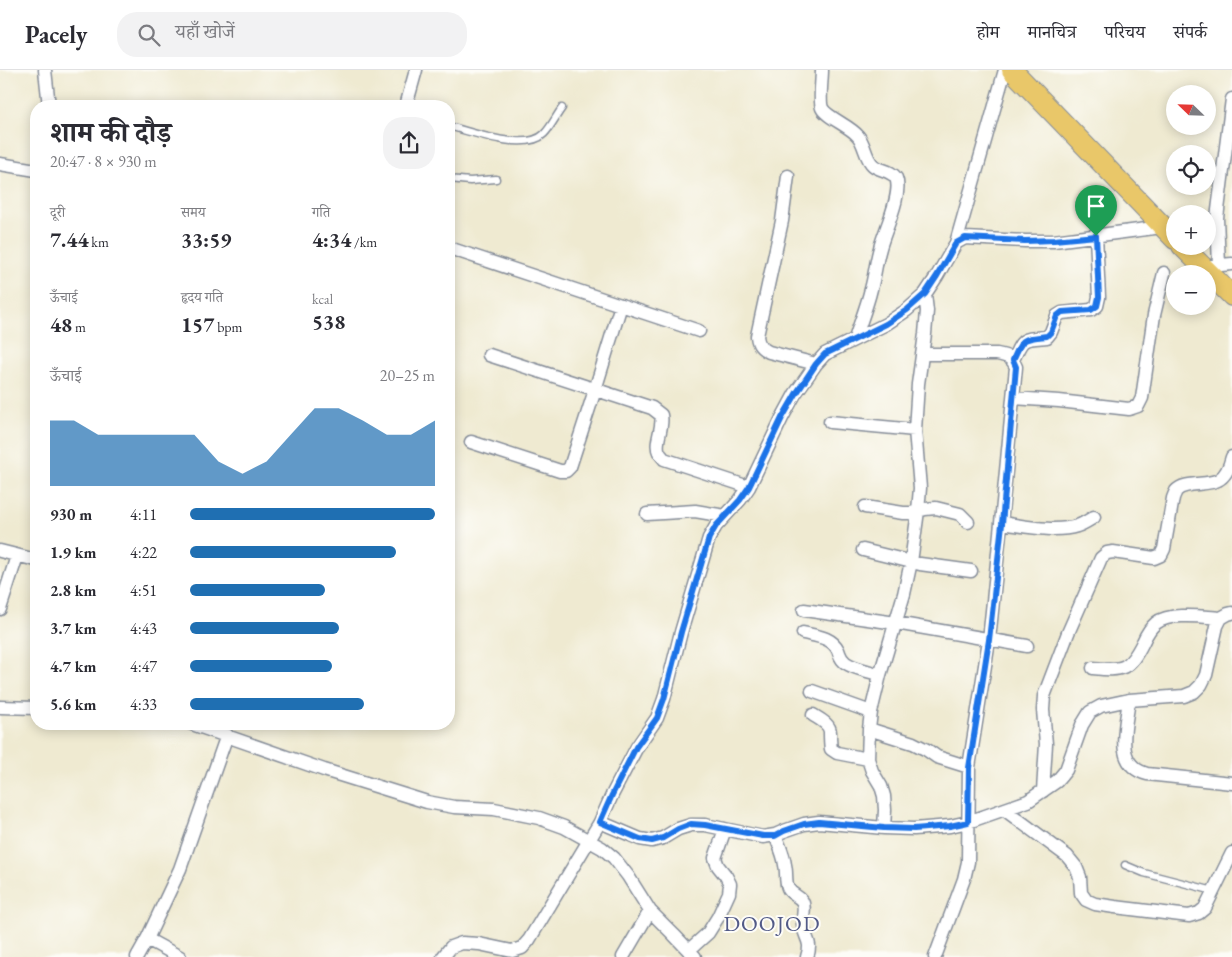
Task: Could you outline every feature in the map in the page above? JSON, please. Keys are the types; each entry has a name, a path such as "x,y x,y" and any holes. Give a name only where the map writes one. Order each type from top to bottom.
{"main road":[{"path":"1012,70 1166,230"},
{"path":"1195,255 1210,265"},
{"path":"1216,273 1232,296"}],"street":[{"path":"45,70 48,100"},
{"path":"408,100 416,70"},
{"path":"822,70 820,101 822,109 858,136 869,162 875,167 890,172 896,178 896,201 880,248 871,290 855,339"},
{"path":"443,957 451,947 462,943 479,944 512,951 522,948 529,940 600,822 636,747 657,718 709,538 716,526 740,500 749,487 782,418 796,394 825,354 886,324 907,310 925,294 956,243 1005,70"},
{"path":"1211,265 1232,99"},
{"path":"0,164 30,169"},
{"path":"788,176 782,221 757,336 758,343 769,352 816,364"},
{"path":"956,243 965,238 1025,241 1166,233"},
{"path":"1013,360 1023,341 1047,336 1051,332 1057,316 1062,312 1091,310 1097,306 1099,297 1096,236"},
{"path":"455,250 699,330"},
{"path":"1216,266 1232,264"},
{"path":"1013,398 1130,409 1138,406 1142,398 1154,316 1164,273"},
{"path":"884,828 884,796 868,759 869,729 880,675 904,594 911,562 918,511 920,488 915,430 927,311 925,294"},
{"path":"471,442 560,471 566,471 570,467 621,305"},
{"path":"922,354 997,354 1013,360 1016,367 1002,524 989,640 969,768 968,862 964,879 935,957"},
{"path":"489,355 652,408 661,415 663,421 658,452 664,459 749,487"},
{"path":"830,422 915,430"},
{"path":"1043,791 1046,744 1043,710 1044,696 1068,633 1101,558 1107,553 1113,552 1154,558 1161,555 1164,549 1173,498 1176,491 1182,486 1218,481 1229,467 1232,457"},
{"path":"865,507 903,513 936,508 960,514 968,522"},
{"path":"647,514 695,511 725,516"},
{"path":"1002,524 1056,529 1070,528 1094,517"},
{"path":"863,550 911,562 971,571"},
{"path":"0,551 30,559"},
{"path":"0,609 17,556"},
{"path":"804,610 896,623 1027,646"},
{"path":"600,822 640,839 652,841 663,838 691,824 763,836 775,836 804,824 819,822 914,829 950,826 1005,810 1028,801 1057,782 1066,770 1082,725 1090,712 1101,706 1128,700 1184,696 1194,692 1206,675 1217,626 1227,615"},
{"path":"1094,668 1118,669 1132,662 1148,632 1157,622 1168,618 1227,615"},
{"path":"803,633 827,639 834,644 840,659 846,664 880,675"},
{"path":"812,691 871,712"},
{"path":"1128,700 1124,738 1125,754 1130,765 1138,771 1147,774 1232,783"},
{"path":"0,707 30,708"},
{"path":"813,715 827,725 830,730 829,742 831,749 837,753 868,759"},
{"path":"869,729 913,743 937,757 969,768"},
{"path":"211,730 324,770 427,802 454,807 494,809 539,818 564,827 590,840 614,858 650,911 692,953 718,917 729,893 730,884 715,858 725,829"},
{"path":"137,957 180,869 227,735"},
{"path":"1005,810 1067,856 1076,867 1080,877 1081,893 1086,900 1095,904 1189,916 1199,913 1205,908 1232,853"},
{"path":"775,836 785,863 789,891 799,897 803,903 803,929 809,941 810,949 806,957"},
{"path":"623,957 650,911"},
{"path":"147,939 180,957"}],"lane":[{"path":"455,127 506,140 533,141 544,135 562,108"},
{"path":"455,181 470,182 496,179"},
{"path":"1125,865 1144,873 1214,891"}],"district":[{"name":"DOOJOD","path":"772,923"}],"route":[{"path":"1096,236 1099,297 1097,306 1091,310 1062,312 1057,316 1051,332 1047,336 1023,341 1013,360 1016,367 1002,524 989,640 969,768 968,822 950,826 914,829 819,822 804,824 775,836 763,836 691,824 663,838 652,841 640,839 600,822 636,747 657,718 709,538 716,526 740,500 749,487 782,418 816,364 825,354 886,324 907,310 925,294 956,243 965,238 1025,241 1096,236"}]}
